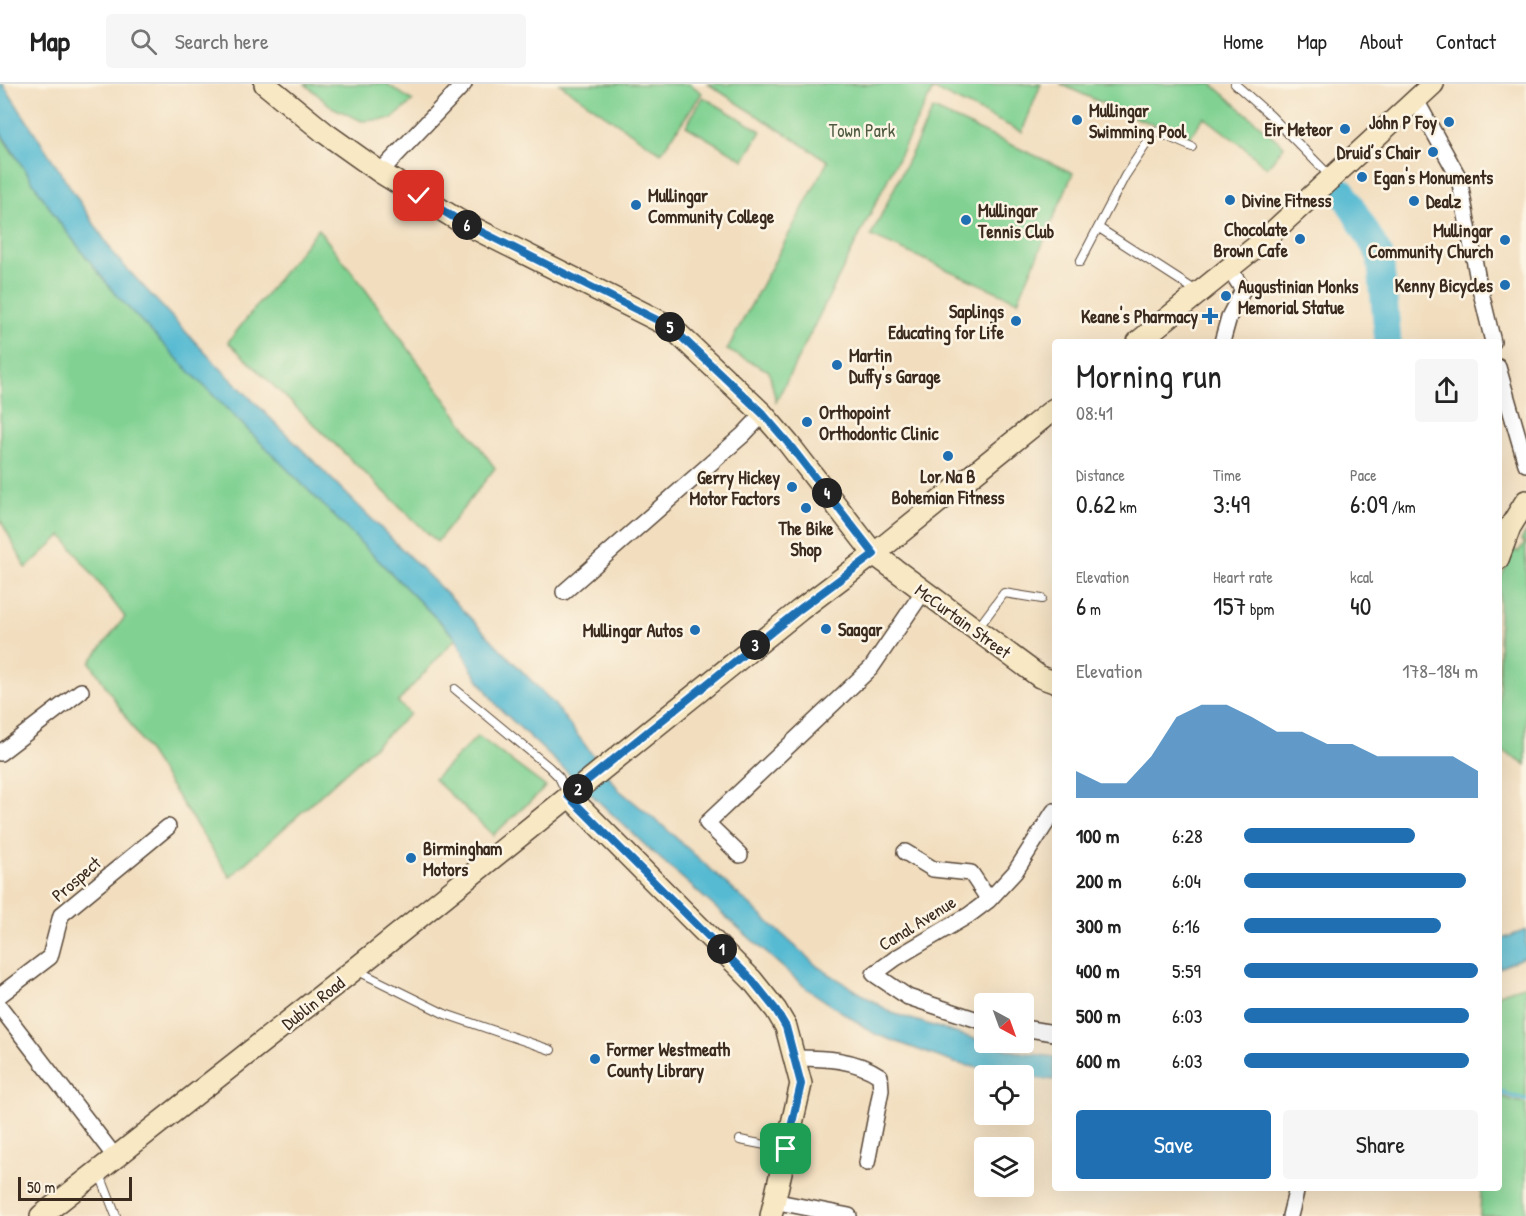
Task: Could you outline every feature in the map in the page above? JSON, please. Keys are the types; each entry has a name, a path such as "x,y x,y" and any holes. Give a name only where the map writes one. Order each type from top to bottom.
{"main road":[{"name":"McCurtain Street","path":"265,84 325,133 380,172 458,220 671,327 763,414 874,554 1040,677 1052,681"},
{"path":"1142,339 1229,268 1332,178 1433,84"},
{"name":"Dublin Road","path":"41,1216 355,969 800,609 874,554 1052,411"},
{"path":"1502,548 1510,527 1526,501"},
{"path":"575,791 752,980 776,1010 786,1027 801,1084 772,1209"}],"street":[{"path":"380,172 464,84"},
{"path":"1416,100 1459,178 1491,339"},
{"path":"1223,339 1229,318 1244,291 1229,268"},
{"path":"1502,381 1526,464"},
{"path":"564,592 743,435 763,414"},
{"path":"740,855 707,823 871,668 923,592"},
{"path":"0,753 81,691"},
{"name":"Canal Avenue","path":"974,1019 909,997 874,975 896,958 990,900 1015,872 1052,814"},
{"name":"Prospect","path":"0,995 50,957 61,915 168,827"},
{"path":"905,852 933,869 971,873 990,900"},
{"path":"0,1007 116,1158"},
{"path":"1034,1030 1052,1033"},
{"path":"796,1058 831,1058 869,1068 880,1076 881,1090 867,1163"},
{"path":"1290,1216 1296,1191"},
{"path":"772,1209 849,1216"}],"lane":[{"path":"1235,84 1270,115 1332,178"},
{"path":"1080,262 1125,176 1155,131 1192,147"},
{"path":"1099,228 1199,293"},
{"path":"976,631 1004,592 1042,598"},
{"path":"455,689 575,791"},
{"path":"355,969 445,1014 551,1050"},
{"path":"740,1140 786,1149"},
{"path":"98,1171 116,1216"}],"green space":[{"path":"305,84 387,84 413,101 392,119 362,121 332,107"},
{"path":"560,84 690,84 702,93 661,153"},
{"name":"Town Park","path":"708,84 1041,84 1022,132 933,89 776,402 769,371 727,350 828,161"},
{"path":"1060,84 1212,84 1284,146 1267,168 1204,117 1189,138 1131,116"},
{"path":"703,97 761,131 744,160 686,126"},
{"name":"Mullingar Tennis Club","path":"933,109 1073,173 1018,301 871,236"},
{"path":"0,132 11,151 333,514 456,638 398,702 410,714 230,877 90,662 125,617 62,535 26,568 0,519"},
{"path":"318,229 360,282 495,468 437,542 228,342"},
{"path":"1526,532 1526,765 1502,751 1502,576 1513,549 1518,552 1525,543 1521,540"},
{"path":"478,736 546,787 493,835 434,779"},
{"path":"1526,985 1526,1100 1502,1093 1502,993"},
{"path":"1502,1097 1526,1104 1526,1216 1480,1216 1481,1191 1502,1191"}],"water":[{"path":"0,84 3,84 115,256 213,361 554,704 619,790 663,826 818,967 892,1013 974,1039 974,1053 1027,1053 1052,1057 1052,1080 1034,1078 1034,1065 974,1065 974,1067 955,1063 875,1034 806,988 645,845 498,707 472,670 456,638 116,295 59,222 0,132"},
{"path":"1526,930 1526,956 1502,967 1502,939"}],"waterway":[{"path":"1343,192 1380,256 1388,339"},
{"path":"1502,1093 1526,1100"}],"place":[{"name":"Mullingar Swimming Pool","path":"1077,120"},
{"name":"John P Foy","path":"1449,122"},
{"name":"Eir Meteor","path":"1345,129"},
{"name":"Druid’s Chair","path":"1433,152"},
{"name":"Egan's Monuments","path":"1362,177"},
{"name":"Divine Fitness","path":"1230,200"},
{"name":"Dealz","path":"1414,201"},
{"name":"Mullingar Community College","path":"636,205"},
{"name":"Mullingar Tennis Club","path":"966,220"},
{"name":"Chocolate Brown Cafe","path":"1300,239"},
{"name":"Mullingar Community Church","path":"1505,240"},
{"name":"Kenny Bicycles","path":"1505,285"},
{"name":"Augustinian Monks Memorial Statue","path":"1226,296"},
{"name":"Keane's Pharmacy","path":"1210,316"},
{"name":"Saplings Educating for Life","path":"1016,321"},
{"name":"Martin Duffy's Garage","path":"837,365"},
{"name":"Orthopoint Orthodontic Clinic","path":"807,422"},
{"name":"Lor Na B Bohemian Fitness","path":"948,456"},
{"name":"Gerry Hickey Motor Factors","path":"792,487"},
{"name":"The Bike Shop","path":"806,508"},
{"name":"Saagar","path":"826,629"},
{"name":"Mullingar Autos","path":"695,630"},
{"name":"Birmingham Motors","path":"411,858"},
{"name":"Former Westmeath County Library","path":"595,1059"}],"route":[{"path":"419,196 458,220 671,327 763,414 874,554 800,609 568,796 752,980 776,1010 786,1027 801,1084 786,1149"}]}
